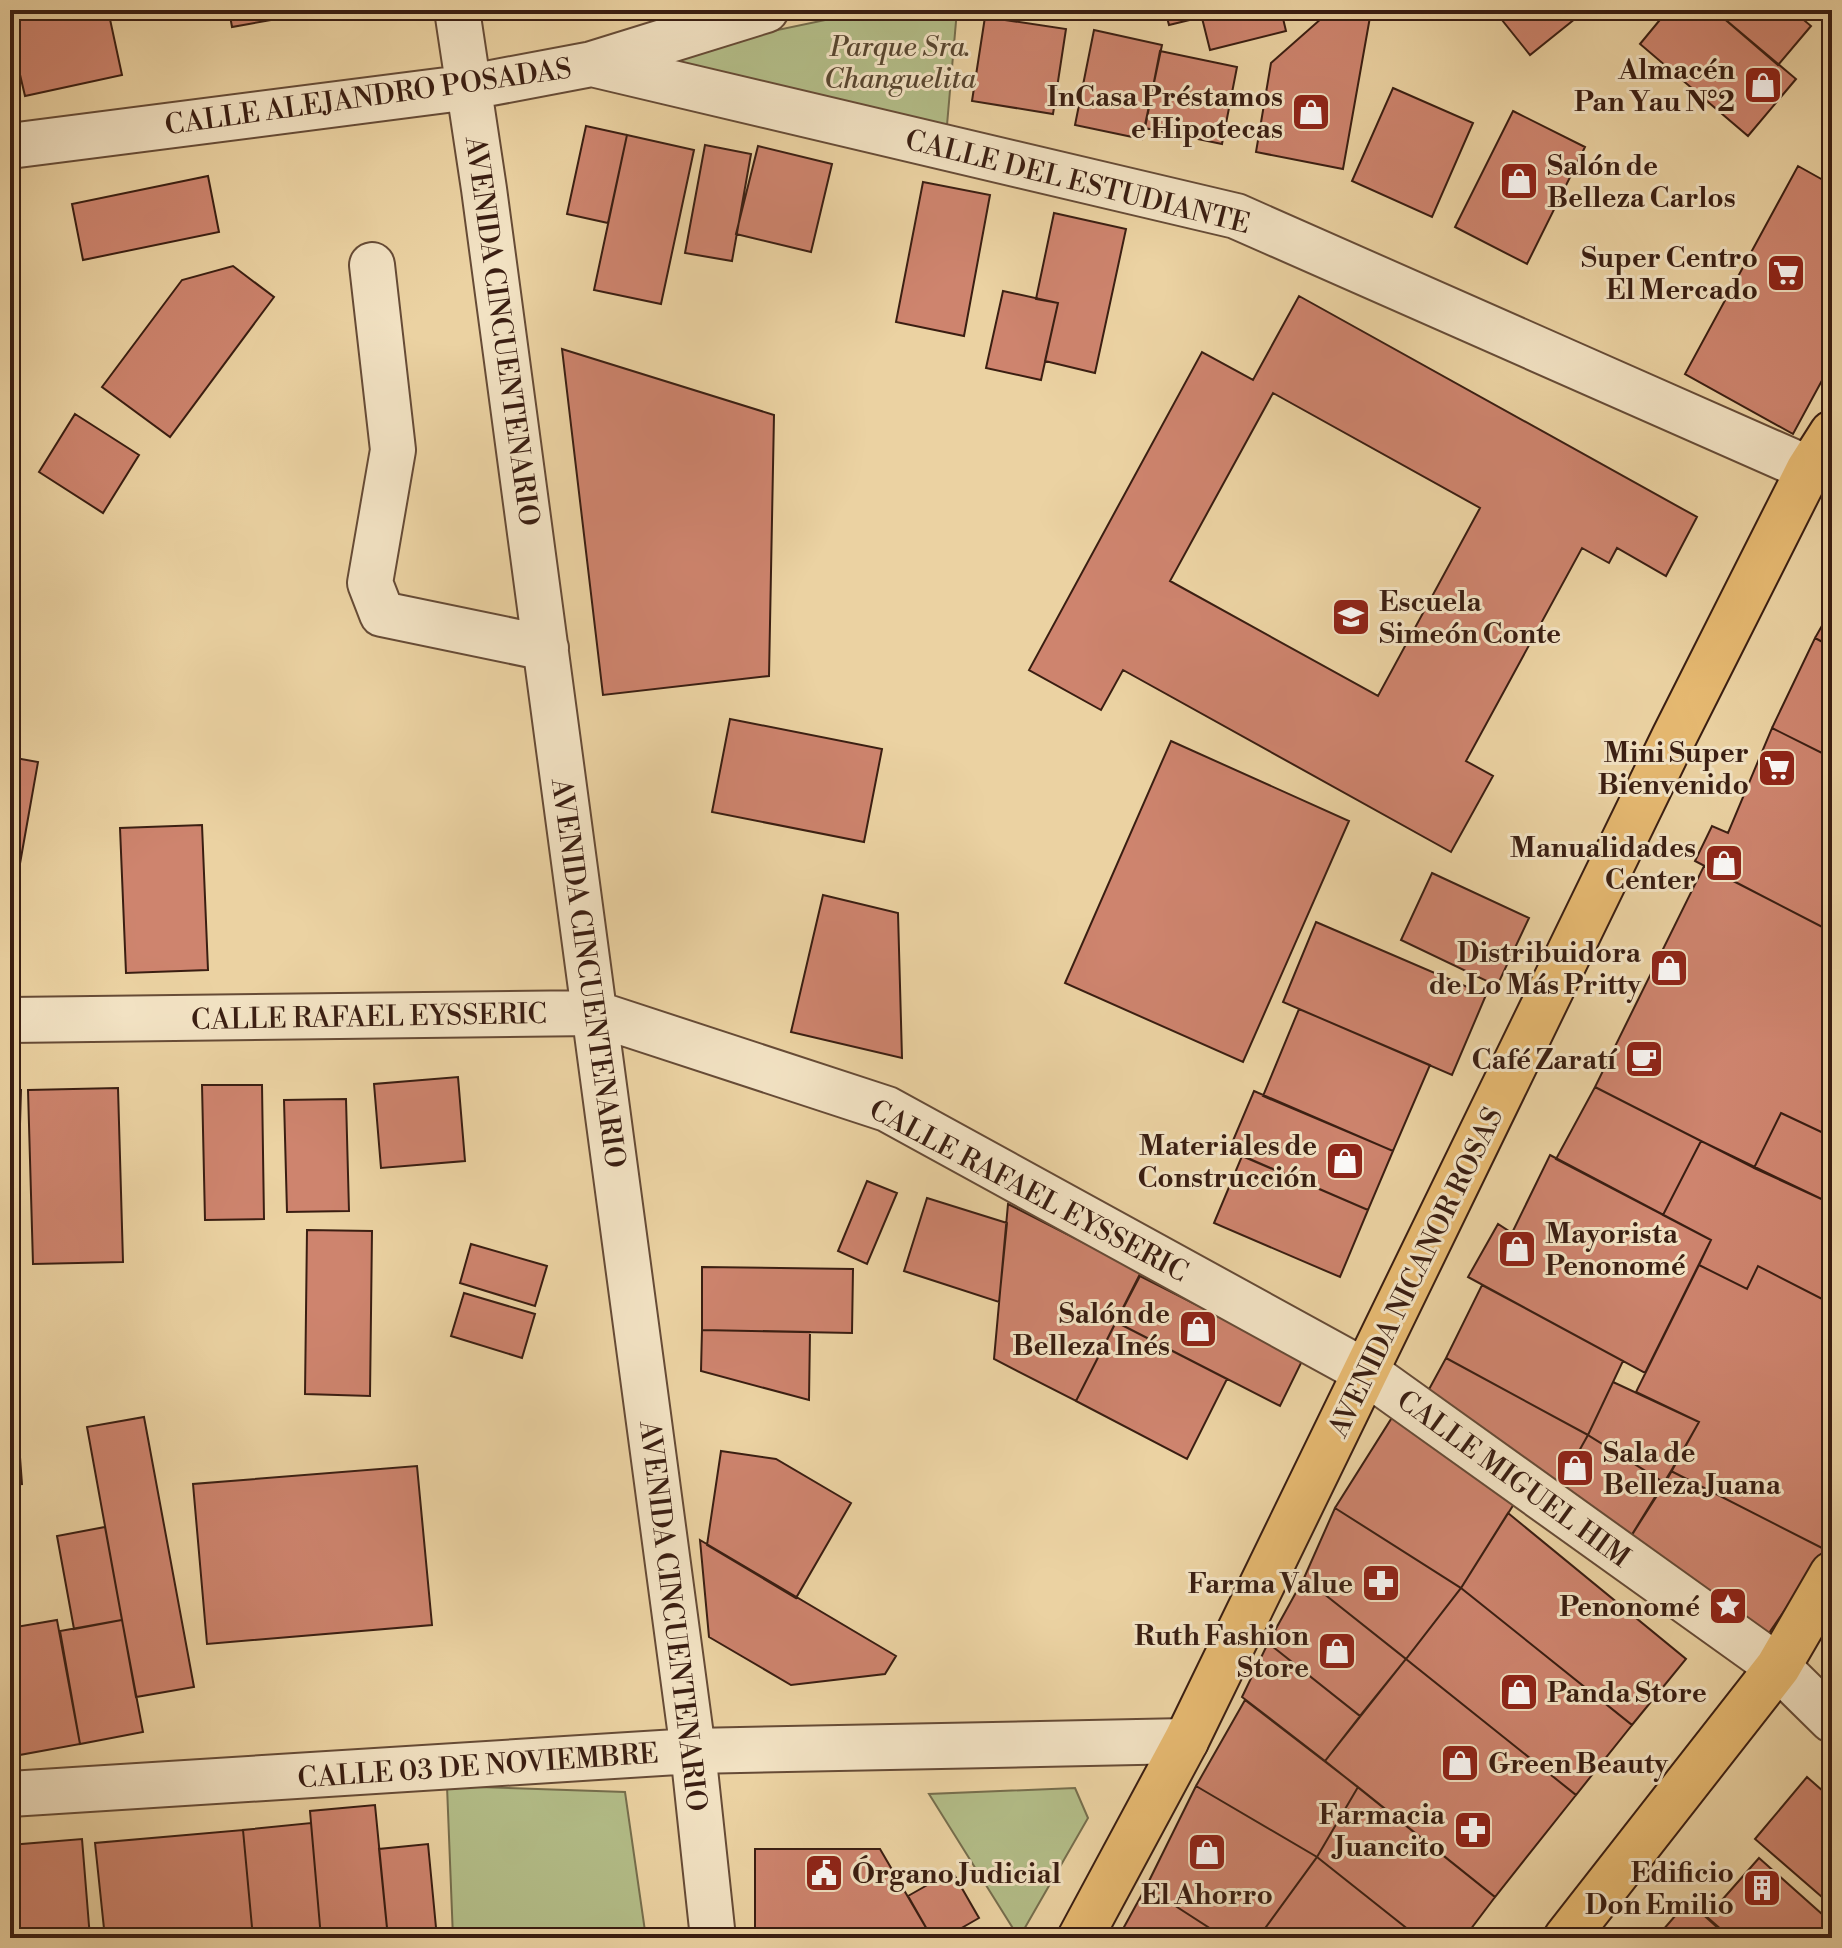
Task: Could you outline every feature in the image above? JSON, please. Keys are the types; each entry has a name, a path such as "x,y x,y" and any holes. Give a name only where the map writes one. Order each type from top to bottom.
{"main road":[{"name":"AVENIDA NICANOR ROSAS","path":"1080,1938 1186,1741 1674,737 1809,469 1832,433"},
{"path":"1566,1938 1778,1667 1832,1574"}],"street":[{"name":"AVENIDA CINCUENTENARIO","path":"457,10 470,87 693,1751 713,1938"},
{"name":"CALLE ALEJANDRO POSADAS","path":"10,146 470,87 592,64 766,10"},
{"name":"CALLE DEL ESTUDIANTE","path":"592,64 1236,216 1809,469"},
{"path":"372,265 393,450 370,583 382,614 546,648"},
{"name":"CALLE RAFAEL EYSSERIC","path":"10,1020 594,1013 887,1109 1366,1372"},
{"name":"CALLE MIGUEL HIM","path":"1366,1372 1778,1667 1832,1720"},
{"name":"CALLE 03 DE NOVIEMBRE","path":"10,1794 693,1751 1186,1741"}],"green space":[{"name":"Parque Sra. Changuelita","path":"873,10 957,10 947,125 625,62"},
{"path":"447,1786 625,1792 646,1938 453,1938"},
{"path":"1075,1788 1088,1818 1019,1938 929,1794"}],"building":[{"path":"10,10 108,10 122,75 25,96 10,32"},
{"path":"229,10 328,10 232,27"},
{"path":"1115,10 1147,10 1117,17"},
{"path":"1165,10 1200,10 1202,17 1169,25"},
{"path":"1200,10 1281,10 1286,31 1210,50"},
{"path":"1331,10 1370,17 1343,169 1256,152 1271,63"},
{"path":"1494,10 1586,10 1530,55"},
{"path":"1668,10 1714,10 1796,79 1748,136 1640,44"},
{"path":"1714,10 1792,10 1811,26 1778,65"},
{"path":"985,17 1066,29 1053,114 972,101"},
{"path":"1094,30 1162,45 1142,139 1075,125"},
{"path":"1160,51 1237,67 1222,144 1145,128"},
{"path":"1393,88 1473,123 1432,217 1352,181"},
{"path":"1513,111 1585,147 1527,264 1455,227"},
{"path":"586,126 627,135 608,223 567,214"},
{"path":"627,135 694,150 661,304 594,290"},
{"path":"705,145 751,154 732,261 685,253"},
{"path":"758,146 832,164 811,252 736,234"},
{"name":"Super Centro El Mercado","path":"1798,166 1832,185 1832,362 1793,434 1685,374"},
{"path":"208,176 219,232 83,260 72,204"},
{"path":"923,182 990,195 964,336 896,322"},
{"path":"1054,213 1126,229 1095,373 1045,361 1058,303 1036,299"},
{"path":"233,266 274,297 170,437 102,387 182,280"},
{"path":"1003,291 1058,303 1041,380 986,368"},
{"path":"1299,296 1697,517 1666,576 1617,548 1609,563 1582,548 1466,761 1493,776 1451,852 1123,670 1101,710 1029,670 1202,352 1253,380","holes":["1273,393 1480,508 1378,696 1170,581"]},
{"path":"562,349 774,415 769,676 603,695"},
{"path":"75,414 139,455 103,513 39,472"},
{"path":"1832,608 1832,647 1815,638"},
{"path":"1815,638 1832,647 1832,758 1772,728"},
{"path":"730,719 882,749 864,842 712,812"},
{"path":"1772,728 1832,758 1832,932 1695,861 1712,826 1728,833"},
{"path":"1171,741 1349,821 1243,1062 1065,983"},
{"path":"10,757 38,762 10,920"},
{"path":"202,825 208,970 126,973 120,828"},
{"path":"1704,866 1832,932 1832,1137 1781,1113 1754,1168 1595,1087"},
{"path":"1432,873 1529,918 1497,986 1401,940"},
{"path":"823,895 898,913 902,1058 791,1032"},
{"path":"1316,922 1486,995 1452,1075 1283,1002"},
{"path":"1299,1009 1430,1065 1393,1151 1263,1096"},
{"path":"458,1077 465,1161 381,1168 374,1084"},
{"path":"202,1085 262,1085 264,1219 205,1220"},
{"path":"1595,1087 1701,1141 1663,1215 1556,1159"},
{"path":"118,1088 123,1262 33,1264 28,1090"},
{"path":"10,1090 21,1090 18,1192 10,1192"},
{"path":"1254,1091 1393,1151 1368,1210 1229,1150"},
{"path":"346,1099 349,1211 287,1212 284,1100"},
{"path":"1781,1113 1832,1137 1832,1204 1754,1168"},
{"path":"1701,1141 1832,1204 1832,1304 1758,1266 1747,1289 1699,1265 1711,1240 1663,1215"},
{"path":"1550,1155 1711,1240 1645,1373 1468,1277 1498,1224 1512,1233"},
{"path":"1242,1156 1368,1210 1340,1277 1214,1223"},
{"path":"867,1181 897,1193 867,1264 838,1251"},
{"path":"927,1198 1007,1223 999,1302 904,1271"},
{"path":"1008,1204 1141,1272 1076,1401 994,1359"},
{"path":"307,1230 372,1231 370,1396 305,1394"},
{"path":"471,1244 547,1266 535,1306 460,1283"},
{"path":"1699,1265 1747,1289 1758,1266 1832,1304 1832,1541 1826,1550 1671,1471 1699,1422 1636,1392"},
{"path":"702,1267 853,1269 852,1333 702,1330"},
{"path":"1140,1276 1303,1359 1280,1406 1116,1322"},
{"path":"1482,1285 1623,1361 1588,1435 1446,1358"},
{"path":"464,1293 535,1314 522,1358 451,1336"},
{"path":"1116,1322 1227,1379 1187,1459 1076,1401"},
{"path":"702,1330 810,1332 809,1400 701,1371"},
{"path":"1446,1358 1588,1435 1555,1494 1421,1404"},
{"path":"1613,1382 1699,1422 1665,1483 1588,1435"},
{"path":"1393,1416 1519,1496 1461,1588 1335,1508"},
{"path":"17,1417 22,1484 10,1485 10,1418"},
{"path":"144,1417 194,1687 136,1697 87,1427"},
{"path":"1588,1435 1665,1483 1628,1541 1555,1494"},
{"path":"721,1451 776,1459 851,1503 796,1598 707,1545"},
{"path":"417,1466 432,1625 207,1644 193,1484"},
{"path":"1671,1471 1826,1550 1769,1633 1628,1541"},
{"name":"Farma Value","path":"1335,1508 1461,1588 1406,1659 1304,1578"},
{"path":"1508,1513 1686,1659 1632,1725 1461,1588"},
{"path":"105,1527 122,1620 74,1629 57,1536"},
{"path":"700,1540 896,1656 885,1674 791,1685 709,1637"},
{"name":"Ruth Fashion Store","path":"1304,1578 1406,1659 1360,1716 1268,1643"},
{"name":"Panda Store","path":"1461,1588 1632,1725 1576,1795 1406,1659"},
{"path":"57,1620 80,1744 14,1756 10,1733 10,1628"},
{"path":"122,1620 143,1732 80,1744 60,1631"},
{"path":"1268,1643 1360,1716 1325,1761 1242,1697"},
{"path":"1406,1659 1576,1795 1495,1897 1325,1761"},
{"path":"1245,1700 1358,1787 1317,1857 1196,1786"},
{"path":"1807,1777 1832,1799 1830,1904 1755,1839"},
{"path":"1196,1786 1317,1857 1258,1938 1225,1938 1146,1887"},
{"path":"1358,1787 1495,1897 1464,1938 1419,1938 1317,1857"},
{"path":"375,1805 388,1938 321,1938 310,1811"},
{"path":"311,1823 321,1938 253,1938 243,1830"},
{"path":"243,1830 253,1938 105,1938 95,1843"},
{"path":"82,1839 90,1938 10,1938 10,1845"},
{"path":"428,1844 437,1938 388,1938 379,1849"},
{"name":"Órgano Judicial","path":"755,1849 880,1849 932,1938 785,1938 781,1931 755,1930"},
{"path":"1317,1857 1419,1938 1258,1938"},
{"name":"Edificio Don Emilio","path":"1759,1858 1832,1923 1832,1938 1731,1938 1707,1917"},
{"path":"952,1871 979,1918 944,1938 932,1938 908,1896"},
{"path":"1146,1887 1225,1938 1118,1938"},
{"path":"1688,1901 1729,1938 1656,1938"}],"place":[{"name":"Almacén Pan Yau N°2","path":"1763,85"},
{"name":"InCasa Préstamos e Hipotecas","path":"1311,112"},
{"name":"Salón de Belleza Carlos","path":"1519,181"},
{"name":"Super Centro El Mercado","path":"1786,273"},
{"name":"Escuela Simeón Conte","path":"1351,617"},
{"name":"Mini Super Bienvenido","path":"1777,768"},
{"name":"Manualidades Center","path":"1724,863"},
{"name":"Distribuidora de Lo Más Pritty","path":"1669,968"},
{"name":"Café Zaratí","path":"1644,1059"},
{"name":"Materiales de Construcción","path":"1345,1161"},
{"name":"Mayorista Penonomé","path":"1517,1249"},
{"name":"Salón de Belleza Inés","path":"1198,1329"},
{"name":"Sala de Belleza Juana","path":"1575,1468"},
{"name":"Farma Value","path":"1381,1583"},
{"name":"Penonomé","path":"1728,1606"},
{"name":"Ruth Fashion Store","path":"1337,1651"},
{"name":"Panda Store","path":"1519,1692"},
{"name":"Green Beauty","path":"1460,1763"},
{"name":"Farmacia Juancito","path":"1473,1830"},
{"name":"El Ahorro","path":"1207,1852"},
{"name":"Órgano Judicial","path":"824,1873"},
{"name":"Edificio Don Emilio","path":"1762,1888"}]}
